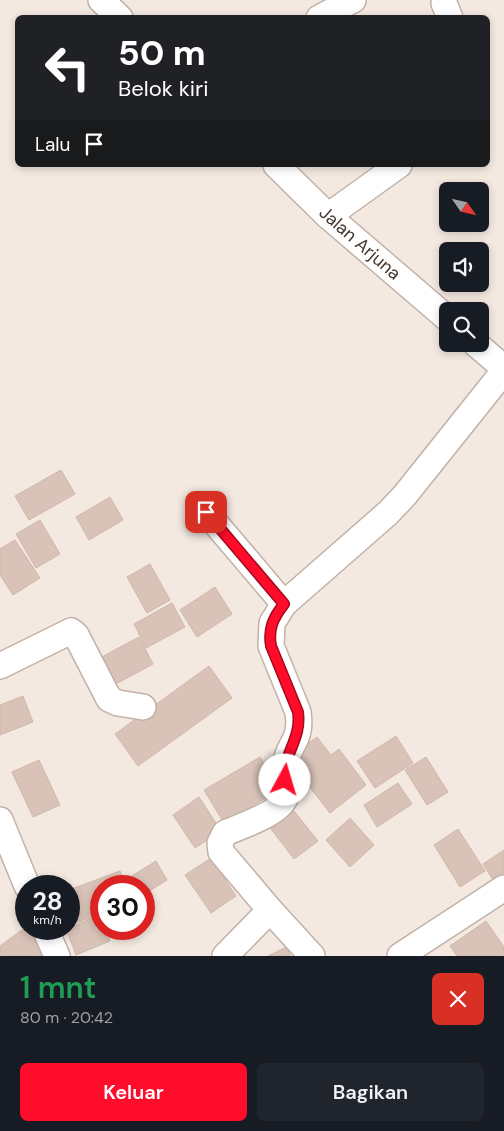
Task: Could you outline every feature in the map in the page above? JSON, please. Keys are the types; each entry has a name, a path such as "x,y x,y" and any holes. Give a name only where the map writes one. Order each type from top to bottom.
{"street":[{"path":"101,0 117,15"},
{"path":"325,15 353,0"},
{"name":"Jalan Arjuna","path":"278,167 328,216 439,311"},
{"path":"328,216 396,167"},
{"path":"312,956 221,852 220,843 225,833 272,812 281,806 286,797 284,765 297,738 299,722 298,712 271,646 272,623 284,604 394,507 504,369 485,352"},
{"path":"206,512 284,604"},
{"path":"0,666 70,631 76,635 109,699 118,703 143,707"},
{"path":"0,820 22,875"},
{"path":"400,956 504,888"},
{"path":"224,956 270,910"},
{"path":"50,940 57,956"}],"building":[{"path":"61,470 75,494 29,520 15,496"},
{"path":"110,497 123,520 89,540 76,517"},
{"path":"40,520 60,554 36,568 16,534"},
{"path":"15,540 40,578 13,595 0,575 0,549"},
{"path":"150,564 170,600 147,613 127,577"},
{"path":"215,587 232,614 197,637 180,610"},
{"path":"172,603 185,627 146,648 134,624"},
{"path":"139,637 153,664 112,686 98,659"},
{"path":"209,666 232,698 138,766 115,734"},
{"path":"23,696 33,722 0,735 0,705"},
{"path":"396,736 413,763 375,788 357,761"},
{"path":"317,737 331,755 339,749 366,785 330,813 302,777 306,773 292,755"},
{"path":"260,757 279,790 224,823 204,790"},
{"path":"426,757 448,792 427,805 405,770"},
{"path":"39,760 60,805 33,817 12,772"},
{"path":"398,783 412,804 377,827 364,805"},
{"path":"199,797 221,831 195,848 173,815"},
{"path":"294,811 318,841 294,859 271,829"},
{"path":"350,818 374,845 350,867 326,840"},
{"path":"458,829 485,871 460,887 434,845"},
{"path":"504,850 504,882 497,886 483,864"},
{"path":"211,858 236,896 211,913 185,875"},
{"path":"156,861 167,880 155,887 155,875 133,875"},
{"path":"120,871 121,875 109,875"},
{"path":"90,882 90,918 80,921 80,886"},
{"path":"90,919 90,940 110,941 76,955 70,940 80,940 80,923"},
{"path":"486,921 504,947 504,956 457,956 450,946"},
{"path":"15,935 15,940 35,940 46,956 0,956 0,946"},
{"path":"286,947 291,956 268,956"}],"route":[{"path":"206,512 284,604 272,623 270,630 271,646 298,712 299,722 297,738 284,765 285,780"}]}
